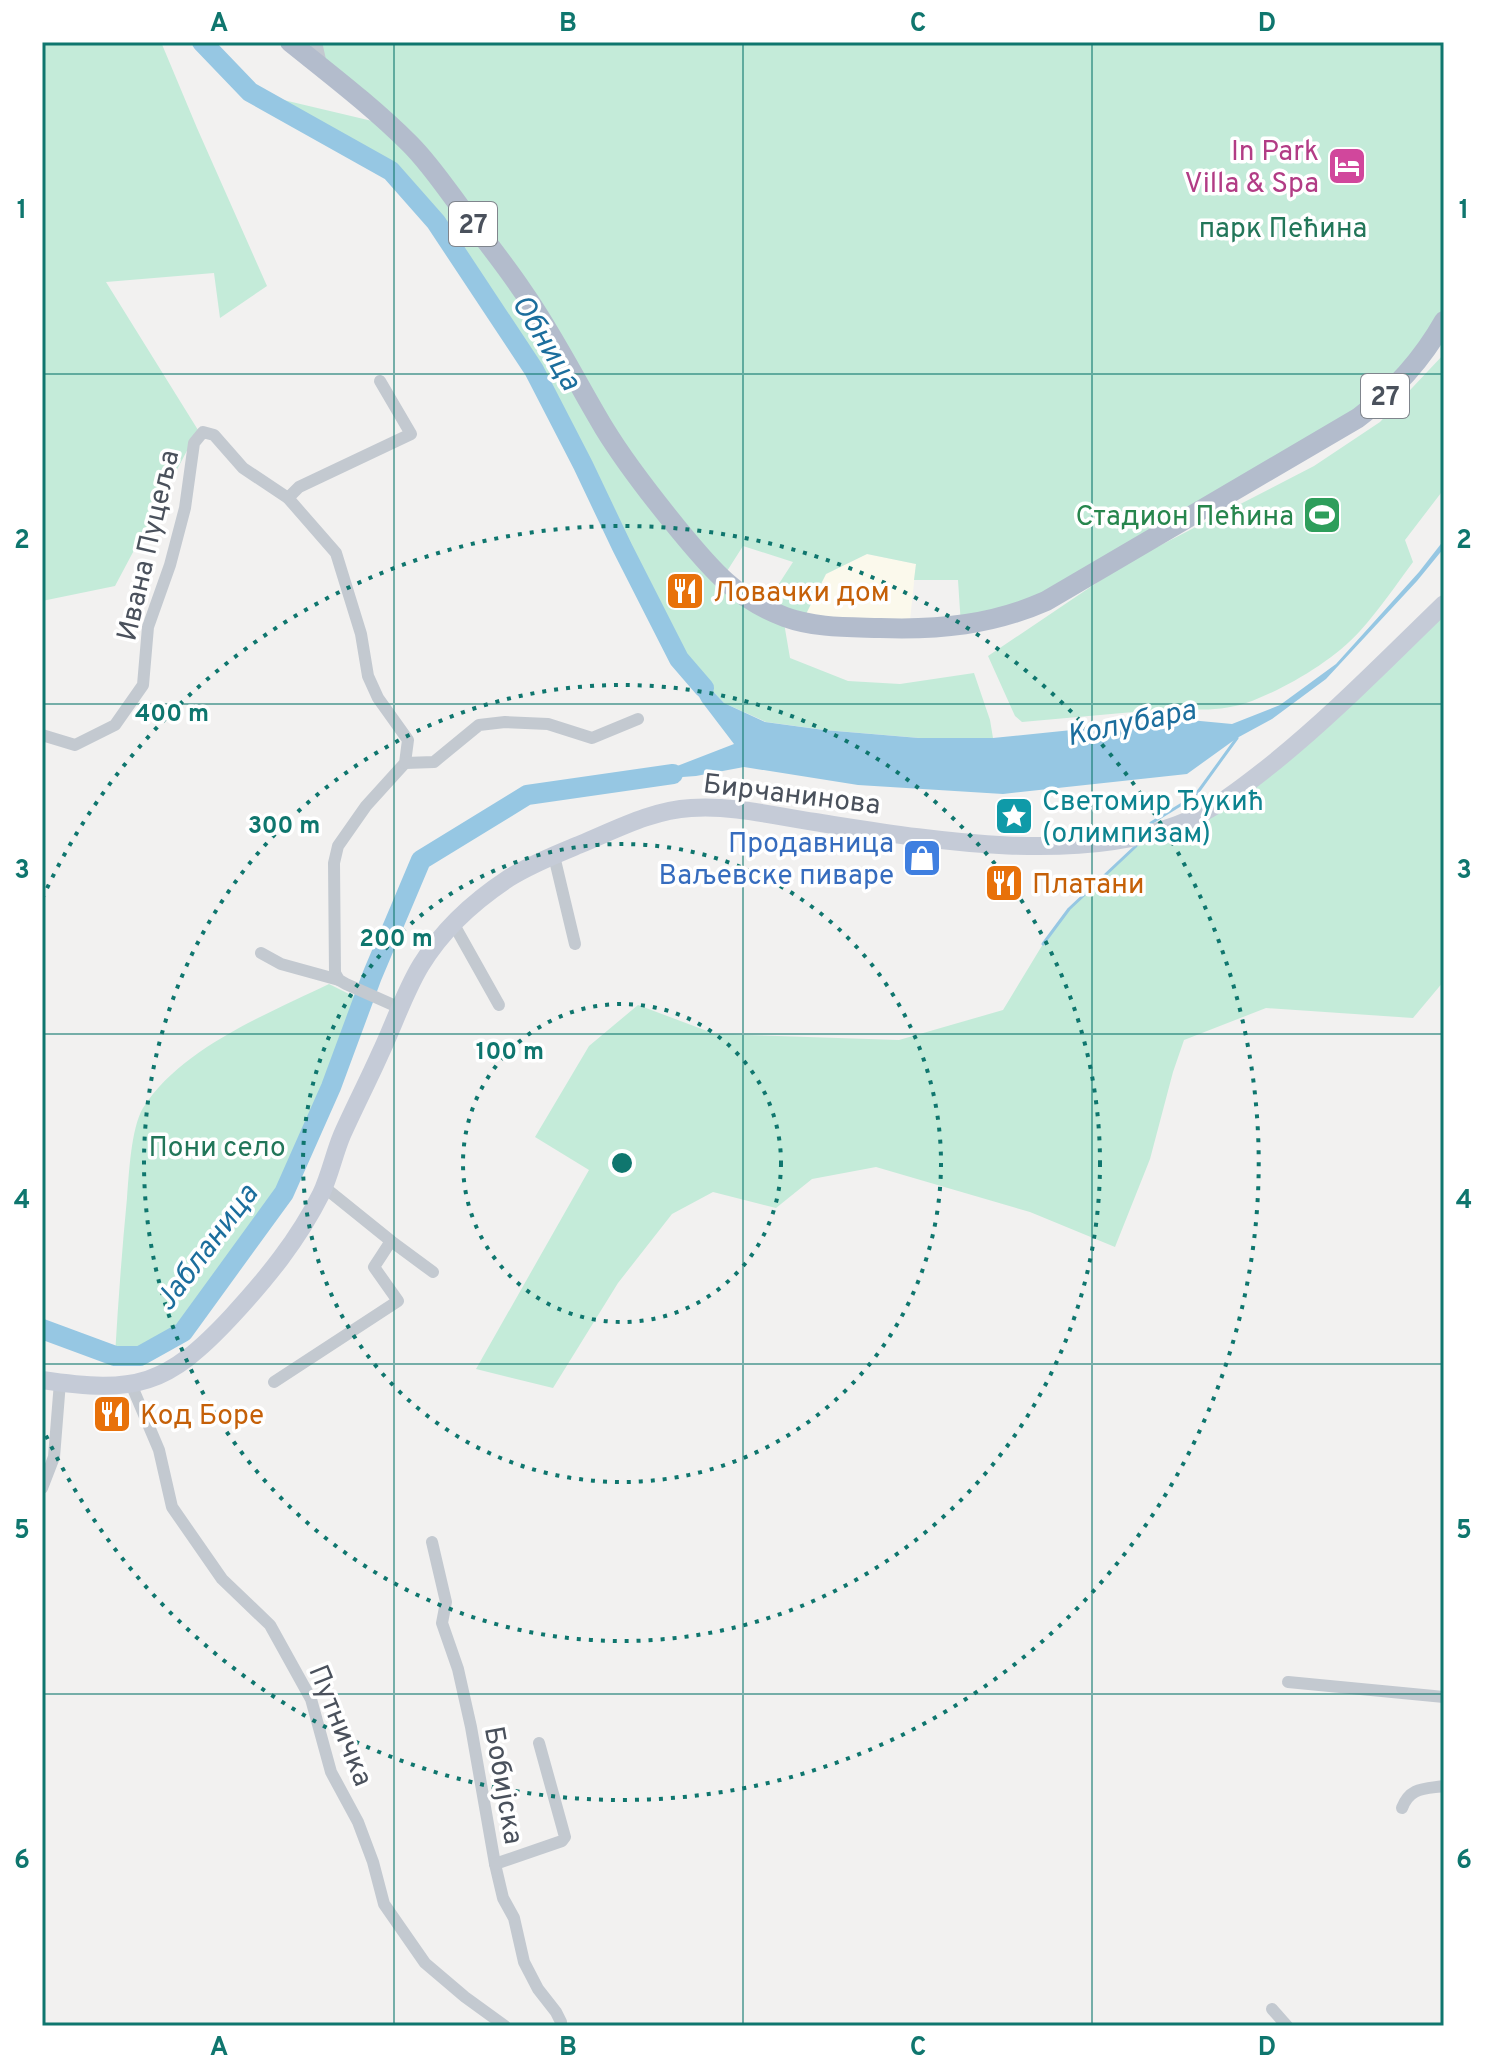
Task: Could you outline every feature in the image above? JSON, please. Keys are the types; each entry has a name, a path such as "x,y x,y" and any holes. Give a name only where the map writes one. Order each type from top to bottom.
{"main road":[{"name":"27","path":"290,42 391,126 440,179 529,301 623,458 713,571 750,601 783,617 802,622 896,629 961,626 1011,615 1046,601 1358,418 1402,380 1444,321"},
{"name":"Бирчанинова","path":"137,1383 184,1362 246,1301 295,1241 324,1187 341,1137 421,964 453,923 509,878 644,818 695,807 725,808 950,841 1000,845 1062,845 1118,840 1156,832 1197,816 1249,782 1318,726 1444,604"},
{"path":"51,1381 96,1386 137,1383"}],"street":[{"path":"316,42 319,66"},
{"path":"288,498 299,487 411,434 380,381"},
{"name":"Ивана Пуцеља","path":"42,735 75,745 115,725 143,685 148,627 170,565 185,508 194,443 203,432 214,435 243,468 288,498 336,553 361,634 368,676 378,698 408,740 405,763"},
{"path":"339,977 334,863 338,846 366,806 405,763 434,762 479,725 505,722 548,724 592,738 638,719"},
{"path":"554,856 575,944"},
{"path":"453,923 499,1005"},
{"path":"261,953 281,964 339,977 400,1008"},
{"path":"324,1187 433,1272"},
{"path":"274,1382 398,1301 374,1267 391,1241"},
{"path":"42,1488 54,1457 51,1381"},
{"name":"Путничка","path":"137,1383 159,1450 172,1507 222,1579 270,1625 311,1699 331,1772 358,1822 384,1904 425,1963 505,2026"},
{"name":"Бобијска","path":"432,1542 446,1602 442,1623 458,1669 471,1727 503,1898 514,1918 524,1962 538,1989 556,2012 561,2026"},
{"path":"1288,1682 1444,1697"},
{"path":"495,1864 562,1841 565,1837 539,1743"},
{"path":"1402,1808 1408,1795 1444,1786"},
{"path":"1272,2009 1287,2026"}],"shaded area":[{"path":"867,554 916,564 909,629 802,622 826,574"}],"green space":[{"path":"42,42 161,42 267,286 220,318 214,273 106,282 198,430 115,586 42,601"},
{"name":"парк Пећина","path":"290,42 1444,42 1444,321 1370,408 1023,612 961,626 958,580 914,580 916,564 867,554 826,574 802,622 783,617 790,658 848,681 900,684 974,673 993,738 920,738 766,722 724,703 680,663 534,370 436,222 391,171 250,92 389,125","holes":["743,546 793,562 764,607 722,579"]},
{"name":"Стадион Пећина","path":"1444,354 1444,489 1405,540 1413,562 1349,642 1310,672 1280,688 1252,701 1225,708 1178,708 1022,722 1015,716 988,656 1126,563 1314,466 1380,422"},
{"path":"1444,604 1444,981 1413,1018 1266,1008 1184,1040 1150,1159 1115,1247 1030,1212 876,1167 812,1179 776,1208 713,1192 672,1214 618,1283 553,1388 476,1369 589,1170 535,1137 589,1046 638,1005 715,1034 899,1040 1003,1010 1043,944 1069,909 1136,847 1135,837 1220,803"},
{"name":"Пони село","path":"329,984 363,1001 331,1087 284,1193 183,1332 140,1356 115,1356 130,1164 133,1139 143,1108 159,1087 202,1050"}],"water":[{"path":"1444,540 1444,548 1417,581 1326,679 1272,719 1237,738 1187,774 1003,794 858,785 744,767 696,776 641,780 734,744 702,702 680,663 724,703 765,722 824,730 919,738 993,738 1179,719 1232,724 1280,705 1336,664"}],"waterway":[{"name":"Обница","path":"202,42 250,92 391,171 436,222 534,370 679,659 704,688"},
{"path":"1151,823 1195,796 1237,738"},
{"name":"Јабланица","path":"42,1329 115,1356 140,1356 183,1332 284,1193 331,1087 372,976 421,860 527,795 673,774"},
{"path":"1043,944 1069,909 1136,846"}],"place":[{"name":"In Park Villa & Spa","path":"1347,166"},
{"name":"Стадион Пећина","path":"1322,515"},
{"name":"Ловачки дом","path":"685,591"},
{"name":"Светомир Ђукић (олимпизам)","path":"1014,816"},
{"name":"Продавница Ваљевске пиваре","path":"922,858"},
{"name":"Платани","path":"1004,883"},
{"name":"Код Боре","path":"112,1414"}],"water label":[{"name":"Колубара","path":"1131,722"}]}
